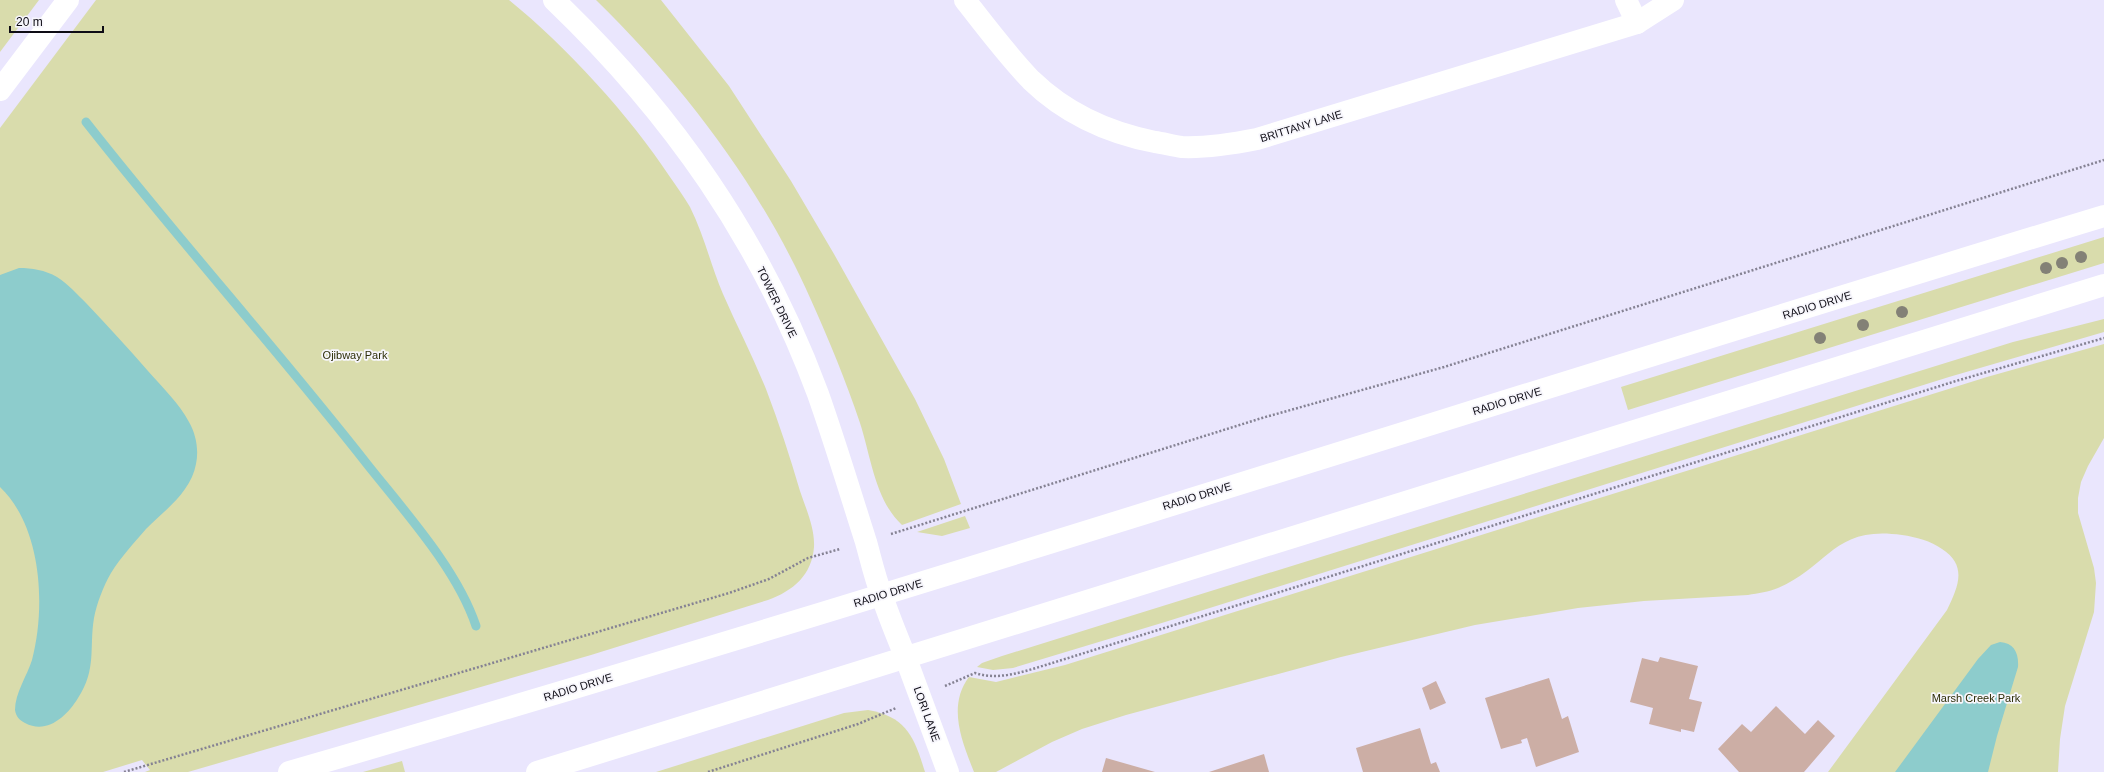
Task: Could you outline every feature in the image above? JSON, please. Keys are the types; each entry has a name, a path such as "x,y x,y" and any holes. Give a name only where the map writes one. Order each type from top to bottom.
{"main road":[{"path":"0,90 68,0"},
{"name":"TOWER DRIVE","path":"554,0 598,43 654,106 702,170 746,240 784,314 817,392 842,464 881,595 905,656"},
{"name":"BRITTANY LANE","path":"965,0 1008,56 1032,81 1060,104 1100,126 1138,138 1180,147 1217,146 1257,140 1636,23 1673,0"},
{"path":"1626,0 1636,23"},
{"name":"RADIO DRIVE","path":"289,772 591,684 2104,216"},
{"path":"537,772 905,656 2104,285"},
{"name":"LORI LANE","path":"905,656 948,772"}],"path":[{"path":"912,528 1262,418 1444,367 2104,160"},
{"path":"975,672 995,677 1049,664 1956,381 2104,338"},
{"path":"124,772 722,595 769,579 808,558"},
{"path":"708,772 880,716"}],"green space":[{"path":"0,0 39,0 0,52"},
{"name":"Ojibway Park","path":"96,0 509,0 531,18 553,38 617,106 654,154 690,207 723,294 766,389 810,519 814,547 809,566 800,581 785,592 768,600 591,655 188,772 145,772 150,770 142,760 103,772 0,772 0,128"},
{"path":"596,0 661,0 729,86 791,181 834,254 915,399 944,459 961,504 902,525 893,515 880,491 860,423 831,345 791,258 769,218 718,140 690,103 660,67"},
{"path":"2104,237 2104,263 1628,410 1621,387"},
{"path":"2104,319 2104,332 1949,377 1165,622 1013,668 993,670 977,667 982,663 1002,656 2013,342"},
{"name":"Marsh Creek Park","path":"2104,344 2104,438 2088,466 2081,482 2078,498 2078,513 2094,568 2096,583 2094,612 2065,706 2060,739 2058,772 1828,772 1947,610 1957,585 1958,570 1955,562 1942,549 1918,538 1902,535 1879,534 1861,536 1846,542 1795,579 1778,588 1767,591 1748,595 1644,601 1578,608 1475,625 1341,657 1126,715 1082,729 1052,742 996,772 974,772 965,749 961,736 958,712 962,688 969,677 996,682 1065,665 1987,377"},
{"path":"965,516 970,528 942,536 917,532"},
{"path":"868,710 881,713 892,718 907,730 917,749 925,772 656,772 844,713"},
{"path":"402,761 405,772 363,772"}],"shaded area":[{"path":"19,268 38,270 57,277 79,296 175,402 185,415 191,427 197,448 197,459 193,474 183,492 132,545 115,567 105,584 94,618 88,677 78,698 68,711 56,722 41,727 23,722 18,718 15,710 19,691 32,660 39,616 39,593 37,569 32,545 25,523 14,504 0,487 0,275"},
{"path":"2000,642 2009,644 2015,650 2018,657 2018,667 1997,736 1988,772 1895,772 1978,659 1991,645"}],"building":[{"path":"1660,657 1698,666 1689,699 1702,702 1694,732 1681,729 1681,732 1649,724 1653,708 1630,702 1642,658 1658,662"},
{"path":"1549,678 1562,719 1568,716 1579,752 1536,767 1527,738 1521,740 1522,743 1501,749 1485,698"},
{"path":"1436,681 1446,703 1430,710 1422,688"},
{"path":"1776,706 1805,734 1818,720 1835,736 1804,772 1739,772 1718,749 1742,724 1751,732"},
{"path":"1420,728 1431,764 1436,762 1440,772 1363,772 1356,748"},
{"path":"1264,754 1269,772 1209,772"},
{"path":"1106,758 1155,772 1102,772"}],"waterway":[{"path":"86,122 120,165 298,378 413,521 443,562 456,583 476,626"}]}
